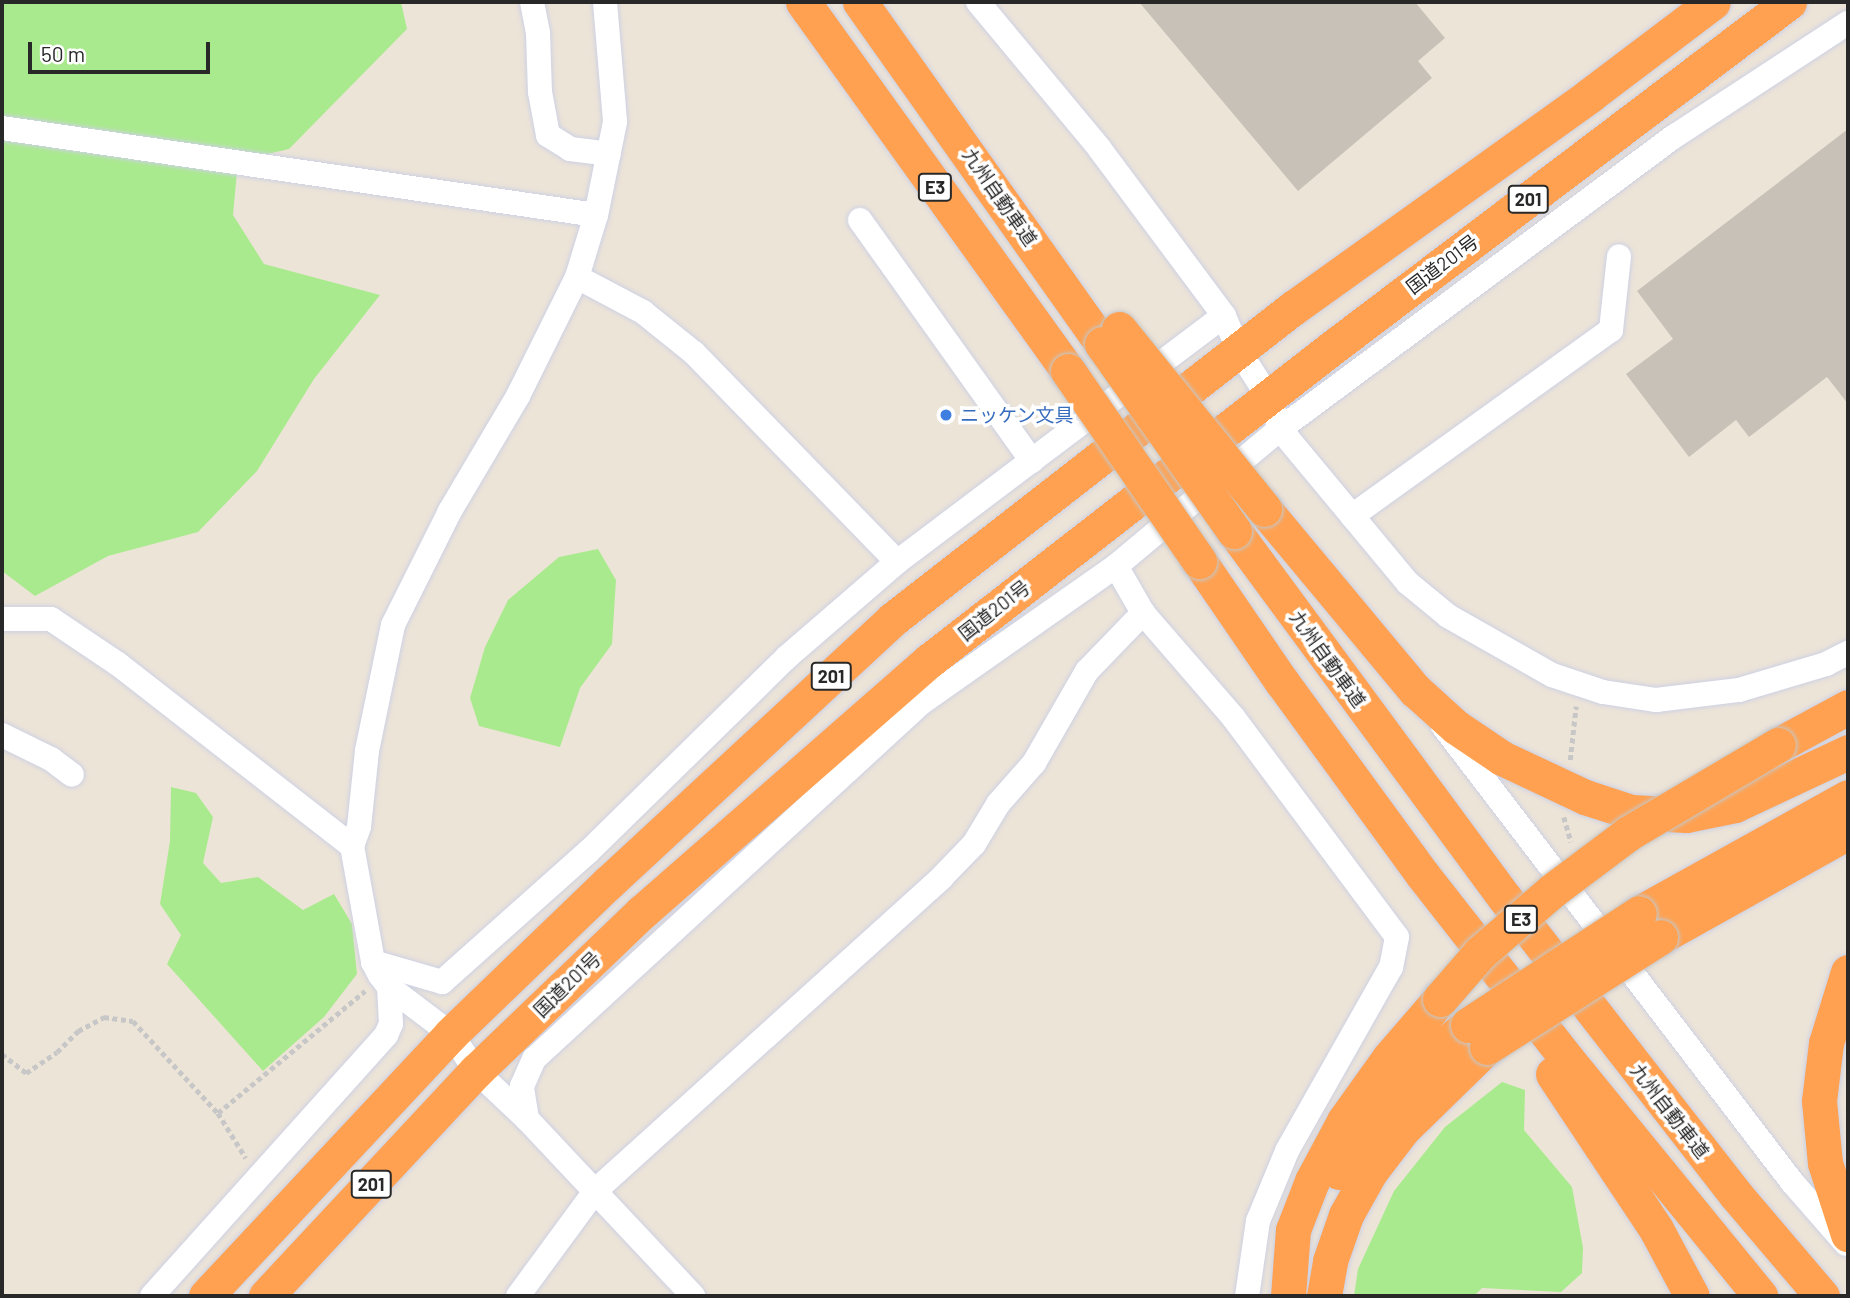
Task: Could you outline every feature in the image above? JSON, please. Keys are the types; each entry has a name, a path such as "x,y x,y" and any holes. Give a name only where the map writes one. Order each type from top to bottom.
{"highway":[{"name":"E3","path":"803,2 1068,371 1282,682 1422,873 1567,1059 1760,1296"},
{"name":"九州自動車道","path":"860,2 1110,336 1234,531 1504,897 1736,1195 1822,1296"},
{"name":"201","path":"206,1296 452,1034 608,883 893,619 1293,308 1590,95 1713,2"},
{"name":"国道201号","path":"266,1296 476,1071 642,912 930,660 1274,414 1789,2"},
{"path":"1110,336 1264,509 1415,690 1456,727 1502,758 1585,797 1631,812 1686,815 1735,805 1848,752"},
{"path":"1290,1283 1293,1230 1312,1181 1344,1121 1389,1058 1479,953 1553,890 1629,833 1848,707"},
{"path":"1290,1283 1343,1163 1410,1074 1478,1036 1848,797"},
{"path":"1650,925 1848,832"},
{"path":"1422,873 1656,1229 1692,1291"},
{"path":"1848,972 1826,1043 1819,1101 1825,1163 1848,1234"},
{"path":"1324,1296 1330,1261 1346,1215 1370,1172 1478,1036"}],"street":[{"path":"532,2 538,33 540,92 548,135 570,149 609,154"},
{"path":"152,1296 386,1035 391,1024 352,846 359,827 367,751 393,625 450,511 518,396 577,277 596,215 615,122 605,2"},
{"path":"978,2 1099,148 1224,316 1239,351 1274,414 1352,516 1408,583 1448,616 1552,675 1603,692 1656,700 1739,690 1826,664 1848,653"},
{"path":"527,1119 522,1086 534,1059 921,703 1116,566 1274,414 1675,136 1848,23"},
{"path":"2,128 596,215"},
{"path":"860,220 1032,461"},
{"path":"1352,516 1611,330 1619,257"},
{"path":"577,277 643,312 694,353 897,562"},
{"path":"381,975 442,982 588,852 787,657 897,562 1224,316"},
{"path":"1116,566 1143,613 1233,717 1396,937 1391,967 1287,1151 1258,1221 1247,1296"},
{"path":"518,1296 595,1191 966,852 998,804 1034,763 1087,671 1143,613"},
{"path":"2,619 51,620 62,627 118,664 352,846"},
{"path":"1415,690 1792,1182 1848,1247"},
{"path":"2,735 51,759 72,775"},
{"path":"381,975 452,1034 476,1071 527,1119 692,1296"}],"path":[{"path":"218,1113 335,1014 351,1004 381,975"},
{"path":"2,1054 26,1073 57,1052 78,1031 104,1017 134,1021 218,1113 259,1179"}],"green space":[{"path":"2,2 401,2 407,29 289,149 238,161 233,215 264,264 380,295 314,379 257,471 198,532 108,556 35,596 2,571"},
{"path":"598,549 616,580 612,644 580,688 560,747 479,726 470,698 485,647 508,600 559,557"},
{"path":"171,787 196,793 213,817 203,863 221,883 258,877 303,910 334,894 352,924 357,974 324,1017 263,1071 167,964 181,935 160,904 170,841"},
{"path":"1502,1082 1525,1090 1524,1130 1572,1187 1583,1248 1582,1273 1561,1292 1482,1288 1474,1296 1354,1296 1358,1269 1394,1191 1445,1127"}],"building":[{"path":"1139,2 1415,2 1445,38 1418,61 1432,78 1298,191"},
{"path":"1848,129 1848,404 1827,377 1749,437 1736,420 1689,457 1626,374 1673,339 1637,291"}],"place":[{"name":"ニッケン文具","path":"946,415"}]}
